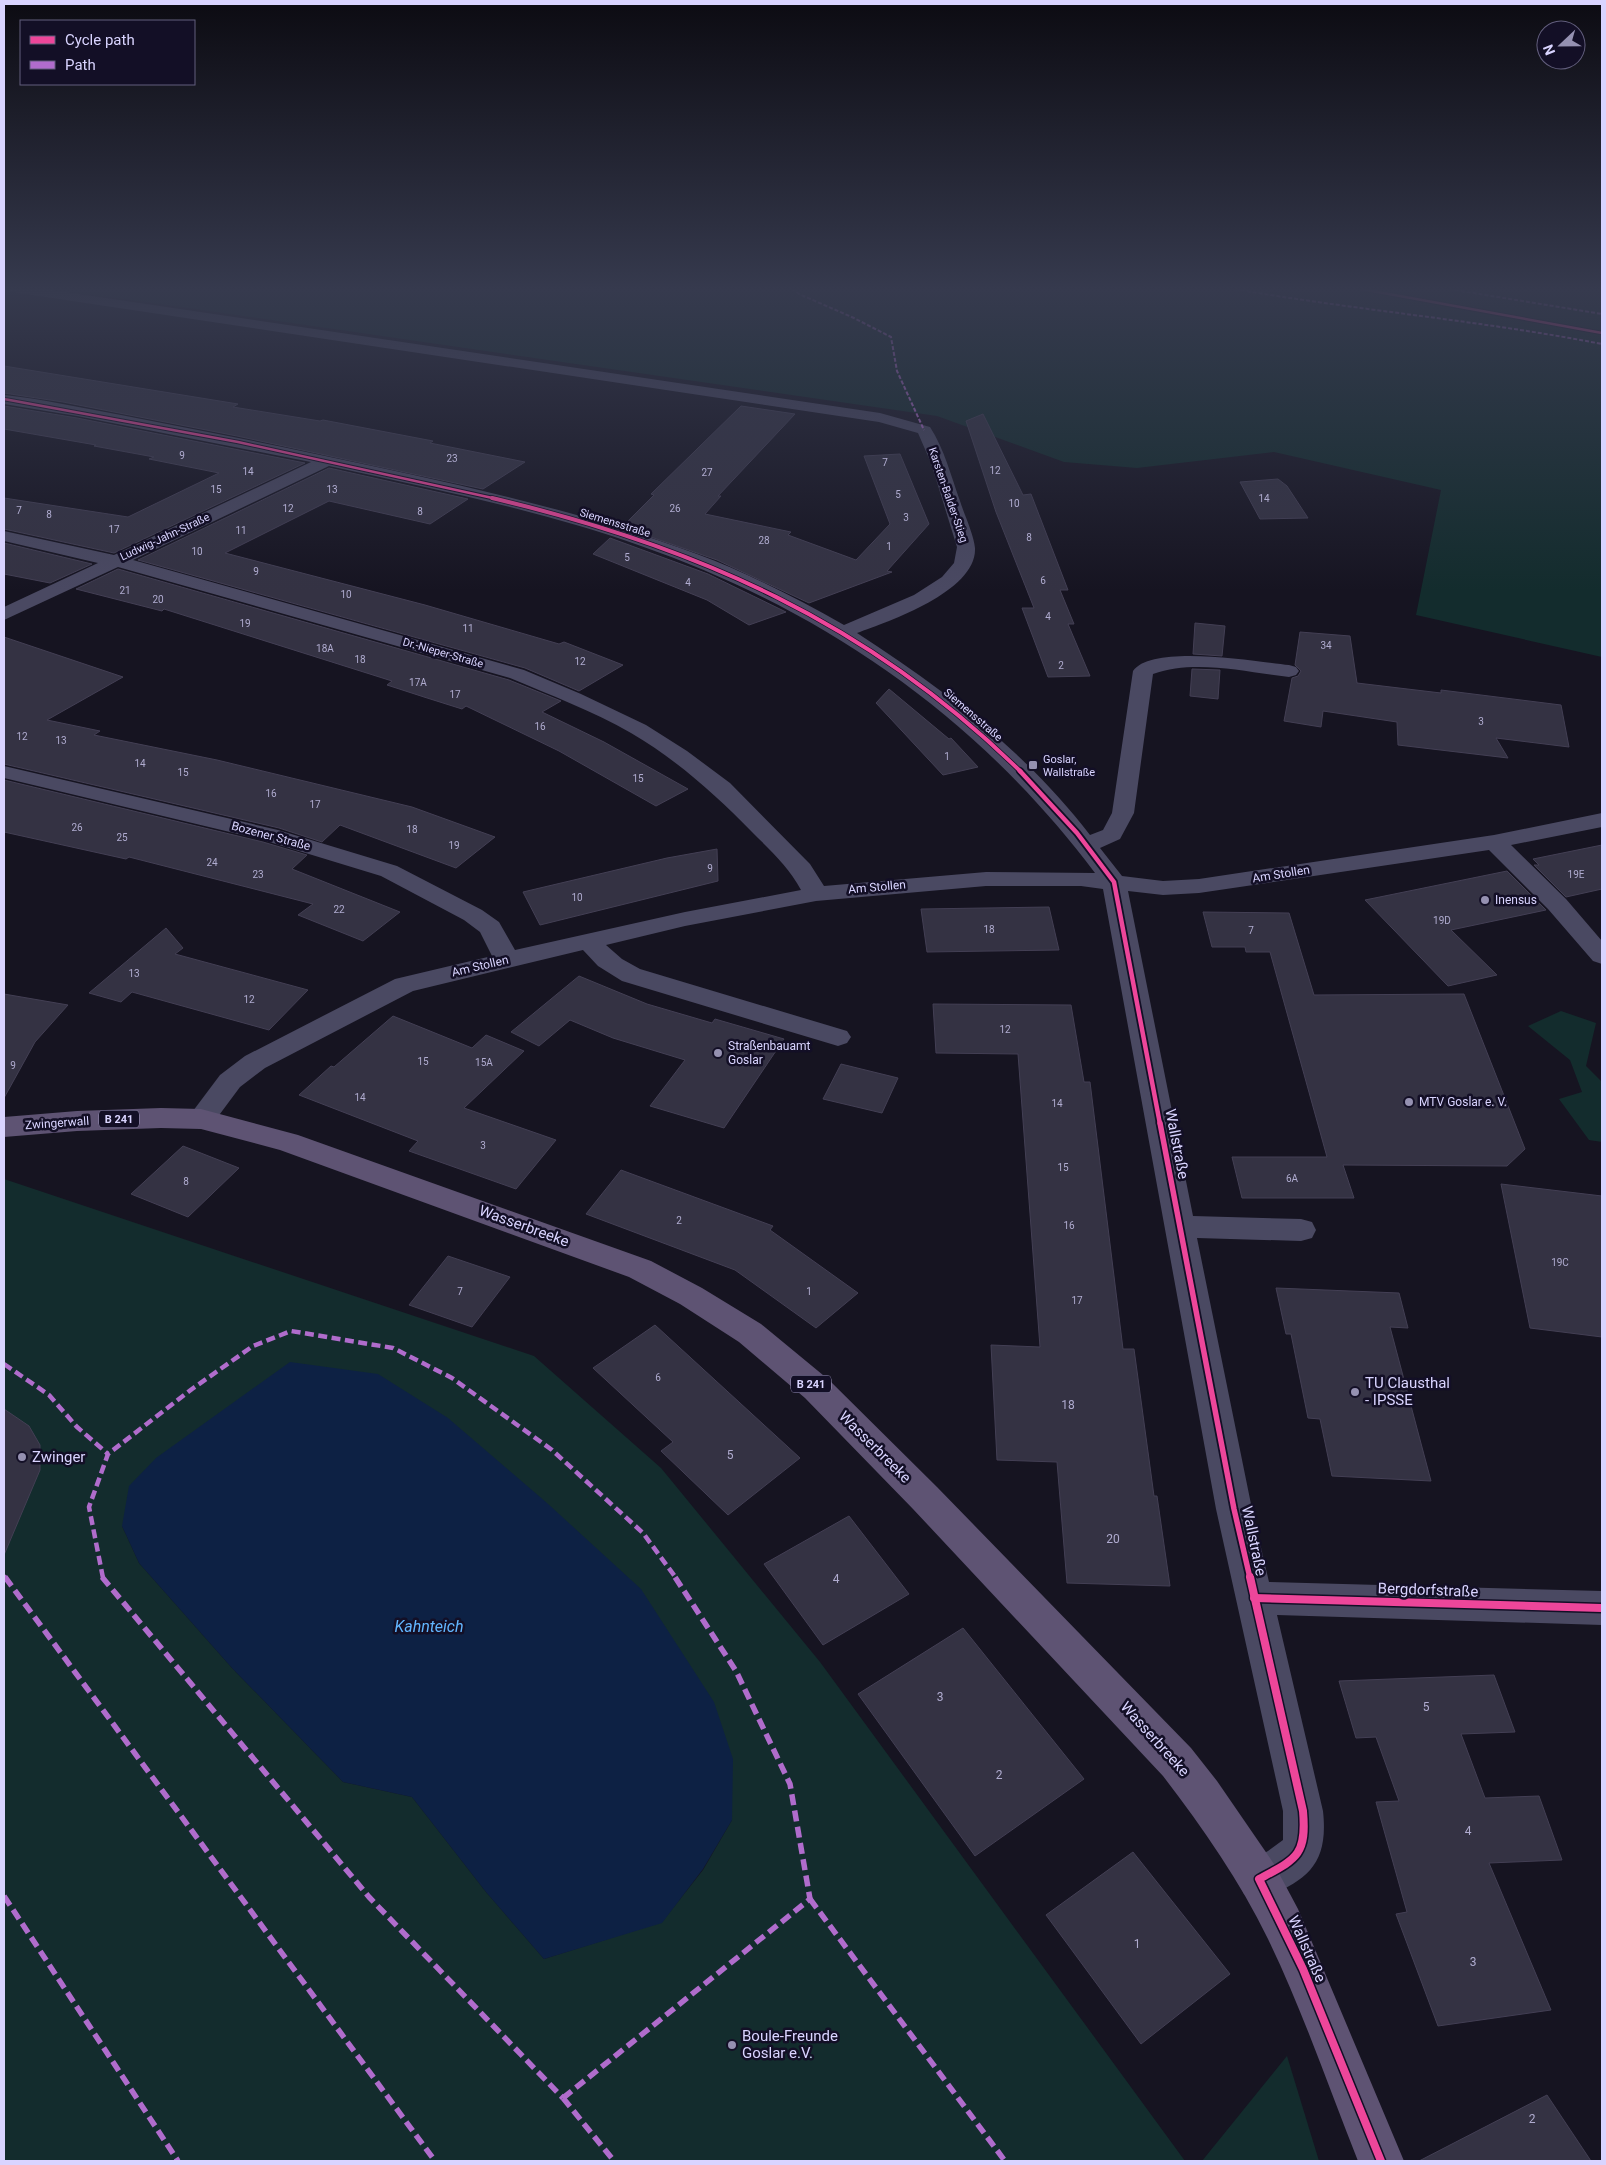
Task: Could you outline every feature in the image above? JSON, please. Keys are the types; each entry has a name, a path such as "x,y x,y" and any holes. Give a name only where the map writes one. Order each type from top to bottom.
{"main road":[{"name":"Zwingerwall","path":"4,1127 77,1121 161,1118 201,1119"},
{"name":"Wasserbreeke","path":"201,1119 298,1146 428,1191 640,1269 691,1296 750,1333 817,1389 1108,1688 1177,1762 1203,1795 1259,1879"},
{"name":"Wallstraße","path":"1259,1879 1303,1969 1381,2161"}],"street":[{"name":"Karsten-Balder-Stieg","path":"687,389 880,418 924,430 939,463 966,547 965,560 959,571 945,584 905,605 842,632"},
{"name":"Siemensstraße","path":"4,399 186,432 327,461 514,504 623,535 737,577 787,601 842,632 924,686 986,738 1021,772 1088,845 1114,882"},
{"name":"Ludwig-Jahn-Straße","path":"4,614 327,461"},
{"name":"Dr.-Nieper-Straße","path":"4,536 115,561 517,674 574,698 639,729 722,788 802,869 816,894"},
{"path":"1088,845 1112,834 1123,813 1143,671 1157,665 1185,661 1289,672"},
{"name":"Bozener Straße","path":"4,772 270,834 389,871 473,915 490,928 506,960"},
{"name":"Am Stollen","path":"201,1119 230,1081 255,1062 404,985 589,940 744,907 816,894 986,879 1064,879 1164,888 1199,886 1494,842 1602,820"},
{"path":"1494,842 1557,904 1602,956"},
{"name":"Wallstraße","path":"1114,882 1231,1490 1303,1811 1306,1832 1304,1844 1299,1854 1293,1861 1259,1879"},
{"path":"589,940 597,953 611,965 631,975 838,1037"},
{"path":"1180,1227 1301,1230"},
{"name":"Bergdorfstraße","path":"1254,1598 1602,1608"}],"green space":[{"path":"750,389 1602,389 1602,657 1416,615 1441,490 1274,452 1137,468 1064,462 937,416"},
{"path":"1561,1011 1596,1023 1586,1066 1602,1082 1602,1142 1589,1140 1559,1099 1582,1092 1570,1060 1528,1026"},
{"path":"4,1179 534,1356 661,1468 820,1662 1185,2161 4,2161","holes":["122,1526 732,1820 703,1870 662,1922 544,1959 486,1892 412,1797 343,1782 232,1668 139,1563"]},
{"path":"1287,2056 1319,2161 1202,2161"}],"water":[{"name":"Kahnteich","path":"290,1362 378,1374 448,1418 547,1503 641,1589 714,1702 733,1759 732,1820 703,1869 662,1923 544,1959 486,1892 412,1797 343,1782 232,1668 139,1563 122,1526 129,1486 156,1458"}],"building":[{"path":"4,389 146,389 238,404 233,407 323,420 433,441 430,443 525,462 483,489 237,436 63,402 4,393"},
{"path":"4,406 77,418 305,463 114,553 4,529 4,498 128,517 219,473 149,459 154,457 94,446 96,445 4,429"},
{"path":"741,406 795,414 718,496 721,496 705,514 791,532 788,535 856,560 890,524 864,456 900,454 929,524 887,571 892,572 809,603 717,560 622,527 654,495 651,494"},
{"path":"983,414 1023,495 1031,494 1068,590 1060,590 1074,624 1068,624 1090,676 1048,677 1022,608 1034,608 996,512 966,421"},
{"path":"329,468 468,499 430,524 329,501 225,553 425,605 559,644 564,642 623,665 579,691 525,668 138,560"},
{"path":"1278,479 1287,486 1308,518 1260,519 1240,482"},
{"path":"610,538 708,574 786,612 749,625 707,600 593,554"},
{"path":"4,543 92,564 50,583 4,574"},
{"path":"118,569 509,680 561,701 542,712 604,742 688,789 656,806 559,751 466,706 462,709 424,697 387,685 392,681 164,609 162,611 76,589"},
{"path":"1195,623 1225,626 1222,656 1193,654"},
{"path":"1300,632 1350,636 1357,683 1441,693 1441,690 1561,705 1569,747 1496,738 1508,758 1398,745 1397,722 1323,711 1321,727 1284,721 1292,678 1298,676 1301,671 1295,665"},
{"path":"4,637 123,677 47,720 100,731 94,735 217,760 412,807 495,837 456,868 340,825 322,842 279,828 4,764"},
{"path":"1192,669 1220,670 1218,699 1190,696"},
{"path":"889,689 949,739 951,738 978,767 943,775 876,703"},
{"path":"4,780 263,842 307,855 292,869 400,912 363,941 298,915 313,904 129,857 126,859 4,832"},
{"path":"1602,845 1602,889 1566,897 1534,865 1539,865 1533,859"},
{"path":"717,849 718,881 540,925 523,892 667,858"},
{"path":"1507,871 1546,910 1451,930 1497,975 1448,986 1365,900"},
{"path":"1049,907 1059,950 927,952 921,909"},
{"name":"MTV Goslar e. V.","path":"1203,912 1289,913 1314,995 1464,994 1525,1149 1507,1166 1343,1165 1354,1198 1242,1198 1232,1157 1327,1157 1270,952 1246,952 1245,947 1212,947"},
{"path":"166,928 183,948 175,954 308,990 269,1030 132,992 121,1002 89,993"},
{"name":"Straßenbauamt Goslar","path":"579,976 647,1004 712,1023 715,1019 784,1039 724,1128 650,1106 685,1060 613,1038 570,1020 539,1046 511,1032"},
{"path":"4,994 68,1005 35,1042 4,1098"},
{"path":"933,1004 1071,1005 1084,1082 1090,1082 1123,1349 1134,1349 1154,1496 1157,1496 1170,1586 1067,1583 1057,1462 997,1460 991,1345 1040,1347 1018,1054 936,1053"},
{"path":"393,1016 472,1048 486,1035 524,1051 464,1108 556,1140 516,1189 409,1151 418,1141 299,1095 331,1066 334,1067"},
{"path":"841,1064 898,1078 882,1113 823,1099"},
{"path":"183,1146 239,1168 188,1217 131,1194"},
{"path":"621,1170 773,1226 770,1230 858,1293 816,1328 735,1270 586,1214"},
{"path":"1501,1184 1602,1196 1602,1337 1530,1328"},
{"path":"448,1256 510,1277 472,1327 409,1305"},
{"name":"TU Clausthal - IPSSE","path":"1276,1288 1399,1293 1408,1328 1390,1327 1431,1481 1332,1476 1320,1419 1308,1418 1291,1334 1286,1334"},
{"path":"655,1325 800,1458 728,1515 661,1451 673,1442 593,1368"},
{"name":"Zwinger","path":"4,1409 29,1426 40,1445 40,1470 4,1555"},
{"path":"849,1516 909,1594 823,1645 764,1564"},
{"path":"963,1628 1084,1779 975,1856 858,1694"},
{"path":"1494,1675 1515,1732 1461,1734 1485,1798 1539,1796 1562,1860 1489,1863 1551,2010 1438,2026 1396,1914 1407,1912 1376,1802 1399,1801 1376,1737 1356,1738 1339,1681"},
{"path":"1133,1852 1230,1974 1141,2044 1046,1915"},
{"path":"1547,2095 1591,2161 1419,2161"}],"marked path":[{"path":"905,389 924,430"},
{"path":"563,2098 810,1899 790,1784 736,1671 690,1597 643,1533 552,1450 452,1378 393,1348 291,1331 253,1346 192,1389 108,1454 89,1507 102,1577 369,1897 563,2098 614,2161"},
{"path":"4,1364 49,1395 77,1427 108,1454"},
{"path":"4,1576 435,2161"},
{"path":"4,1896 178,2161"},
{"path":"810,1899 1005,2161"}],"cycle path":[{"path":"4,399 62,408 238,442 501,500 598,526 693,559 739,578 794,605 847,635 898,668 947,705 994,745 1037,788 1077,833 1114,882 1234,1509 1303,1811 1304,1838 1298,1854 1283,1866 1259,1879 1303,1969 1381,2161"},
{"path":"1254,1598 1602,1608"}],"place":[{"name":"Goslar, Wallstraße","path":"1033,765"},
{"name":"Inensus","path":"1485,900"},
{"name":"Straßenbauamt Goslar","path":"718,1053"},
{"name":"MTV Goslar e. V.","path":"1409,1102"},
{"name":"TU Clausthal - IPSSE","path":"1355,1392"},
{"name":"Zwinger","path":"22,1457"},
{"name":"Boule-Freunde Goslar e.V.","path":"732,2045"}]}
